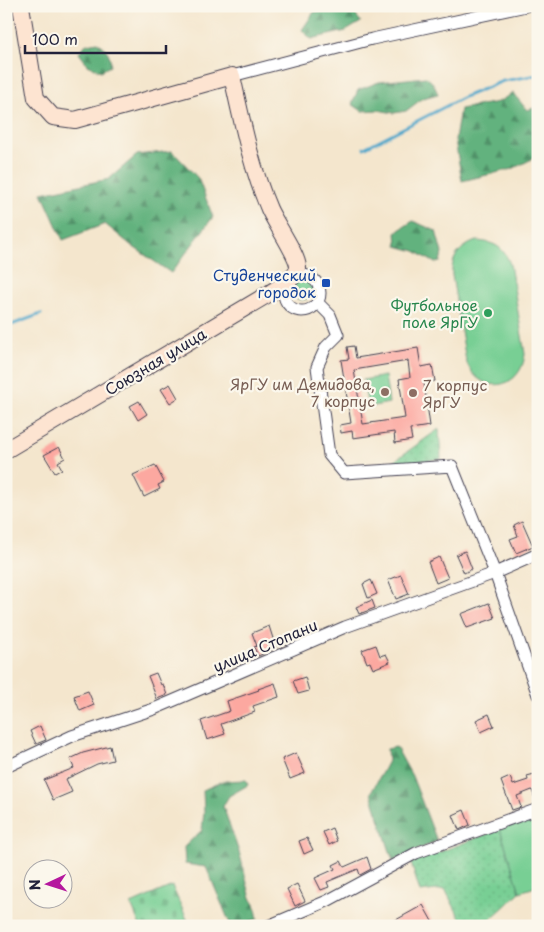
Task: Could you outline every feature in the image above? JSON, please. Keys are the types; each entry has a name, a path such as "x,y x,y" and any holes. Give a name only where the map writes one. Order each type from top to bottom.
{"street":[{"path":"21,6 36,98 54,117 75,120 372,39 526,6"},
{"path":"232,76 251,160 270,210 294,254 298,273"},
{"path":"298,273 311,277 319,286 320,298 318,303 308,310 302,311 290,307 284,296 286,284 298,273"},
{"name":"Союзная улица","path":"6,450 298,273"},
{"path":"318,303 330,314 338,335 326,347 317,367 329,455 344,472 452,466 496,572 538,695"},
{"name":"улица Стопани","path":"6,766 72,736 154,709 345,627 496,572 538,554"},
{"path":"268,926 327,901 416,853 538,810"}],"green space":[{"path":"340,8 354,13 361,22 346,31 311,39 302,30 314,12"},
{"path":"98,42 106,50 110,59 110,66 101,71 88,65 79,53 86,44"},
{"path":"426,77 433,83 438,94 423,98 406,111 394,113 378,110 362,111 352,104 358,90 379,82"},
{"path":"513,93 527,110 538,107 538,156 512,169 462,181 455,140 460,109 498,102"},
{"path":"172,151 198,178 213,217 171,273 132,246 105,224 63,240 42,193 109,179 137,155"},
{"path":"413,221 436,231 442,253 440,262 435,263 415,251 397,246 396,232"},
{"name":"Футбольное поле ЯрГУ","path":"476,241 488,242 497,246 504,253 510,264 525,354 522,366 516,376 508,382 499,384 489,384 480,380 472,372 466,361 452,275 453,263 458,253 465,246"},
{"path":"302,276 307,277 313,283 313,293 307,299 302,300 297,299 291,293 290,288 291,283 297,277"},
{"path":"385,376 389,403 368,407 363,380"},
{"path":"439,429 441,459 398,463 394,461"},
{"path":"396,747 412,776 437,841 393,861 371,793 388,761 387,749"},
{"path":"246,780 248,785 229,796 223,806 240,855 258,919 231,926 206,867 185,864 184,847 202,830 204,812 203,790 223,781"},
{"path":"538,814 538,886 520,892 500,829"},
{"path":"500,829 520,892 483,926 464,926 445,889 420,892 411,863"},
{"path":"172,886 190,926 140,926 131,904"}],"building":[{"name":"ЯрГУ им Демидова, 7 корпус","path":"354,346 356,358 418,348 421,367 432,365 435,381 424,383 430,426 410,429 412,440 395,443 394,432 353,438 352,431 341,433 340,425 351,423 341,360 349,359 347,347","holes":["408,361 410,377 399,379 405,418 363,424 354,370"]},
{"path":"170,384 178,398 170,403 161,389"},
{"path":"139,401 147,414 138,420 130,406"},
{"path":"59,447 65,458 58,462 62,469 55,473 44,455"},
{"path":"155,465 164,482 158,485 160,489 144,497 133,475"},
{"path":"522,521 533,546 516,553 510,539 518,536 514,525"},
{"path":"465,551 472,569 464,573 456,555"},
{"path":"439,557 448,578 436,583 428,562"},
{"path":"401,575 409,594 396,599 388,580"},
{"path":"371,580 377,594 368,598 363,584"},
{"path":"372,600 375,608 359,614 356,607"},
{"path":"489,603 495,618 467,628 461,614"},
{"path":"269,626 276,648 258,656 254,647 257,646 252,633"},
{"path":"376,645 380,656 386,654 390,662 373,669 370,662 367,663 362,650"},
{"path":"156,673 167,695 157,699 148,676"},
{"path":"305,677 309,691 298,694 293,681"},
{"path":"275,683 279,697 253,706 255,712 221,724 225,734 207,740 201,721 230,711 227,701"},
{"path":"88,691 94,705 80,711 74,696"},
{"path":"489,714 494,726 481,732 476,720"},
{"path":"40,726 46,740 36,744 30,731"},
{"path":"110,746 113,760 97,764 66,779 72,792 53,800 44,780 74,768 70,759 83,753"},
{"path":"296,753 305,773 290,779 282,759"},
{"path":"538,773 538,802 536,802 532,790 517,796 521,807 512,810 501,781 510,777 513,785 528,780 527,776"},
{"path":"464,810 470,825 459,830 453,815"},
{"path":"332,828 337,841 329,845 323,832"},
{"path":"307,838 313,850 304,854 299,841"},
{"path":"367,857 371,869 360,875 358,869 327,882 329,887 321,890 315,878 335,869 333,865 341,861 344,867"},
{"path":"297,884 305,901 295,906 287,889"},
{"path":"423,905 433,923 428,926 385,926"}],"waterway":[{"path":"364,148 464,97 503,81 538,75"},
{"path":"6,327 41,314"}],"place":[{"name":"Студенческий городок","path":"326,283"},
{"name":"Футбольное поле ЯрГУ","path":"488,313"},
{"name":"ЯрГУ им Демидова, 7 корпус","path":"385,392"},
{"name":"7 корпус ЯрГУ","path":"413,393"}]}
